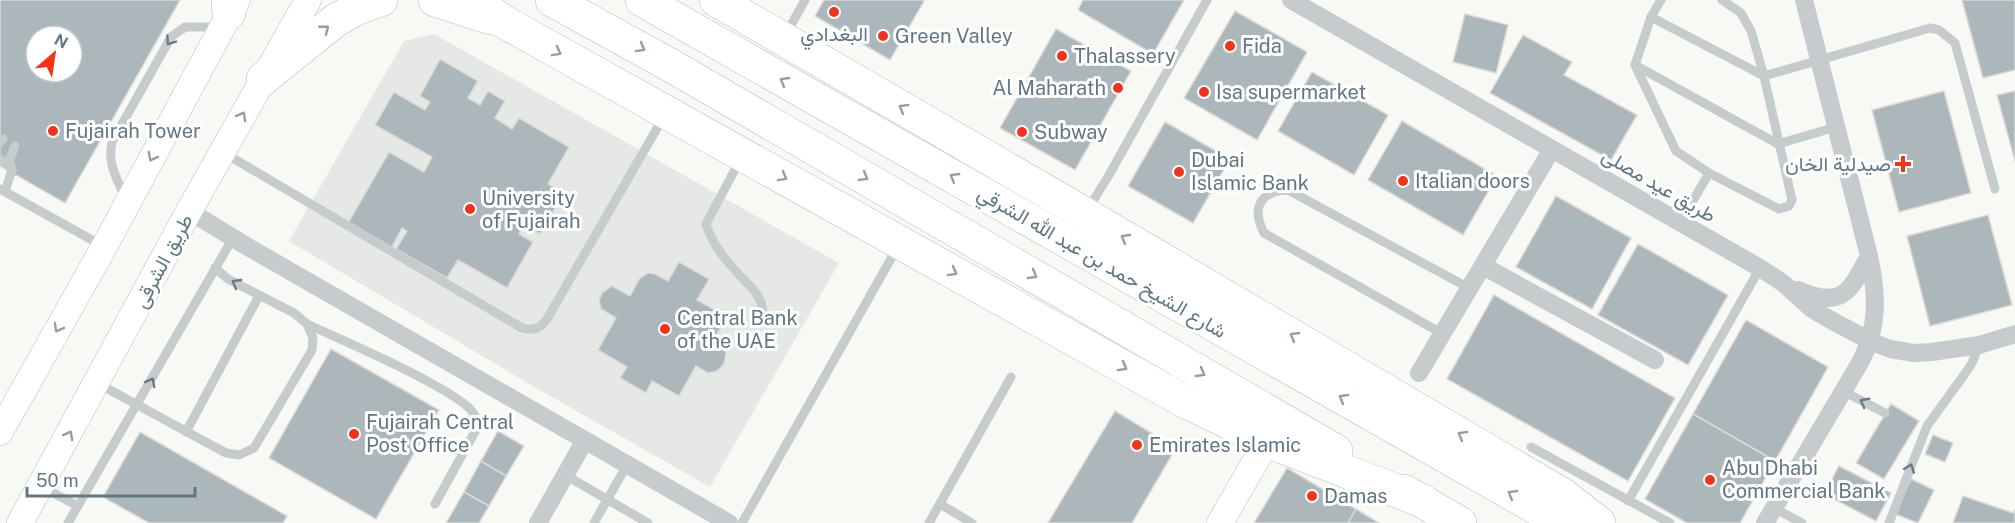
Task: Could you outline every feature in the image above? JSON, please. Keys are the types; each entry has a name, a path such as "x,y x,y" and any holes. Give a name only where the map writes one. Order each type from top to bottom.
{"highway":[{"path":"263,79 336,20 358,8 381,0"},
{"path":"435,0 506,23"},
{"path":"472,0 506,23 1186,402 1267,441 1423,501"},
{"path":"552,0 670,65 1460,523"},
{"name":"شارع الشيخ حمد بن عبد الله الشرقي","path":"642,0 1563,523"},
{"path":"716,0 1563,495 1599,523"}],"main road":[{"name":"طريق الشرقى","path":"20,523 189,211 308,0"},
{"path":"0,432 104,247 229,10"},
{"path":"1220,523 1267,441"}],"street":[{"name":"طريق عيد مصلى","path":"1291,0 1760,268 1783,283 1812,309 1870,341 1890,349 1914,353 1979,345 2015,334"},
{"path":"1769,515 1861,361 1870,341 1875,316 1876,299 1869,256 1804,0"},
{"path":"1419,373 1552,149"},
{"path":"189,211 729,523"},
{"path":"1783,283 1818,299 1838,297 1850,288 1869,256"},
{"path":"1483,266 1655,360"},
{"path":"538,523 585,440"}],"lane":[{"path":"783,39 805,0"},
{"path":"1085,214 1208,0"},
{"path":"1661,0 1651,17 1635,65 1676,151 1709,173 1779,209 1784,209 1790,206 1792,200 1764,76 1748,22 1736,8 1722,0"},
{"path":"128,202 112,170 110,160 112,142 171,37 185,27 229,10"},
{"path":"1651,17 1764,76 1930,28 1939,30 1955,43 1995,189"},
{"path":"1635,65 1778,144 1836,127"},
{"path":"222,152 529,330 543,325 547,319 666,112"},
{"path":"15,146 10,159 12,170 2,190 104,247"},
{"path":"742,155 706,224 710,236 722,255 752,286 761,300 764,321"},
{"path":"0,159 11,166"},
{"path":"1680,223 1709,173"},
{"path":"1443,334 1264,233 1258,221 1258,208 1264,197 1275,191 1288,190 1468,288"},
{"path":"68,523 138,406 233,238"},
{"path":"742,523 900,242"},
{"path":"215,268 228,279 294,314 307,324 429,382 463,403 474,414 477,428 435,504"},
{"path":"1628,501 1760,268"},
{"path":"186,432 259,296"},
{"path":"97,383 226,453 239,455 254,448 312,350 313,339 307,324"},
{"path":"1889,523 1924,434 1972,363 1979,345"},
{"path":"929,523 1011,377"},
{"path":"1844,391 1885,413"},
{"path":"1914,429 1924,434"},
{"path":"1531,447 1670,523"},
{"path":"594,523 627,465"},
{"path":"565,475 648,523"},
{"path":"40,486 78,506"},
{"path":"940,504 972,523"},
{"path":"1769,515 1802,523"}],"shaded area":[{"path":"434,34 839,263 710,487 531,385 289,241 404,41"}],"building":[{"name":"Fujairah Tower","path":"0,0 180,0 65,203 0,166"},
{"path":"824,0 924,1 890,60 815,16"},
{"path":"1083,0 1184,0 1153,54 1078,10"},
{"path":"1962,0 2015,0 2015,70 1983,78"},
{"path":"1235,11 1307,52 1257,140 1184,98"},
{"path":"1465,14 1508,25 1496,73 1453,62"},
{"path":"1056,29 1131,71 1075,170 1000,128"},
{"path":"1523,35 1572,62 1564,75 1637,115 1611,160 1490,93"},
{"path":"440,59 478,81 468,98 480,105 488,91 505,101 495,118 512,129 519,118 569,147 548,184 564,193 540,234 524,225 519,234 533,242 507,288 458,260 447,278 396,249 407,231 402,228 392,247 348,223 389,152 424,172 432,157 375,125 394,92 425,110 430,102 420,96"},
{"path":"1312,72 1388,115 1354,175 1278,131"},
{"path":"1944,91 1971,193 1899,212 1872,110"},
{"path":"2015,91 2015,161 1997,95"},
{"path":"1402,121 1497,176 1463,235 1368,180"},
{"name":"Dubai Islamic Bank","path":"1165,122 1230,159 1193,223 1128,186"},
{"path":"1556,196 1631,238 1592,309 1516,267"},
{"path":"1988,215 2012,305 1930,326 1907,236"},
{"path":"1638,244 1728,295 1688,365 1598,315"},
{"name":"Central Bank of the UAE","path":"679,262 709,279 697,300 727,317 713,341 723,347 726,353 724,364 717,371 708,373 696,366 679,396 652,381 646,393 620,378 627,367 598,350 616,318 601,309 599,301 602,293 612,286 630,296 640,278 648,273 668,281"},
{"path":"1494,295 1675,398 1628,481 1447,379"},
{"path":"1746,320 1828,367 1775,461 1693,414"},
{"name":"Fujairah Central Post Office","path":"331,349 439,410 376,519 269,458"},
{"path":"1891,404 1919,421 1884,479 1856,463"},
{"path":"1115,411 1176,448 1132,523 1048,523"},
{"name":"Abu Dhabi Commercial Bank","path":"1693,414 1775,461 1740,523 1687,523 1645,499"},
{"path":"498,431 524,446 506,476 481,461"},
{"path":"140,432 287,516 283,523 149,523 103,497"},
{"path":"1933,435 1953,443 1945,462 1925,454"},
{"path":"481,461 506,476 489,506 464,492"},
{"path":"1839,466 1891,493 1876,521 1824,494"},
{"path":"1287,468 1356,509 1348,523 1254,523"},
{"path":"1911,479 1934,490 1918,523 1895,514"},
{"path":"464,492 489,506 479,523 446,523"},
{"path":"1963,496 2013,513 2015,509 2015,523 1953,523"},
{"path":"1356,509 1379,523 1348,523"}],"place":[{"name":"البغدادي","path":"834,12"},
{"name":"Green Valley","path":"883,36"},
{"name":"Fida","path":"1230,46"},
{"name":"Thalassery","path":"1062,56"},
{"name":"Al Maharath","path":"1118,88"},
{"name":"Isa supermarket","path":"1204,92"},
{"name":"Fujairah Tower","path":"53,131"},
{"name":"Subway","path":"1022,132"},
{"name":"صيدلية الخان","path":"1903,164"},
{"name":"Dubai Islamic Bank","path":"1179,172"},
{"name":"Italian doors","path":"1403,181"},
{"name":"University of Fujairah","path":"470,209"},
{"name":"Central Bank of the UAE","path":"665,329"},
{"name":"Fujairah Central Post Office","path":"354,434"},
{"name":"Emirates Islamic","path":"1137,445"},
{"name":"Abu Dhabi Commercial Bank","path":"1710,480"},
{"name":"Damas","path":"1312,496"}]}
